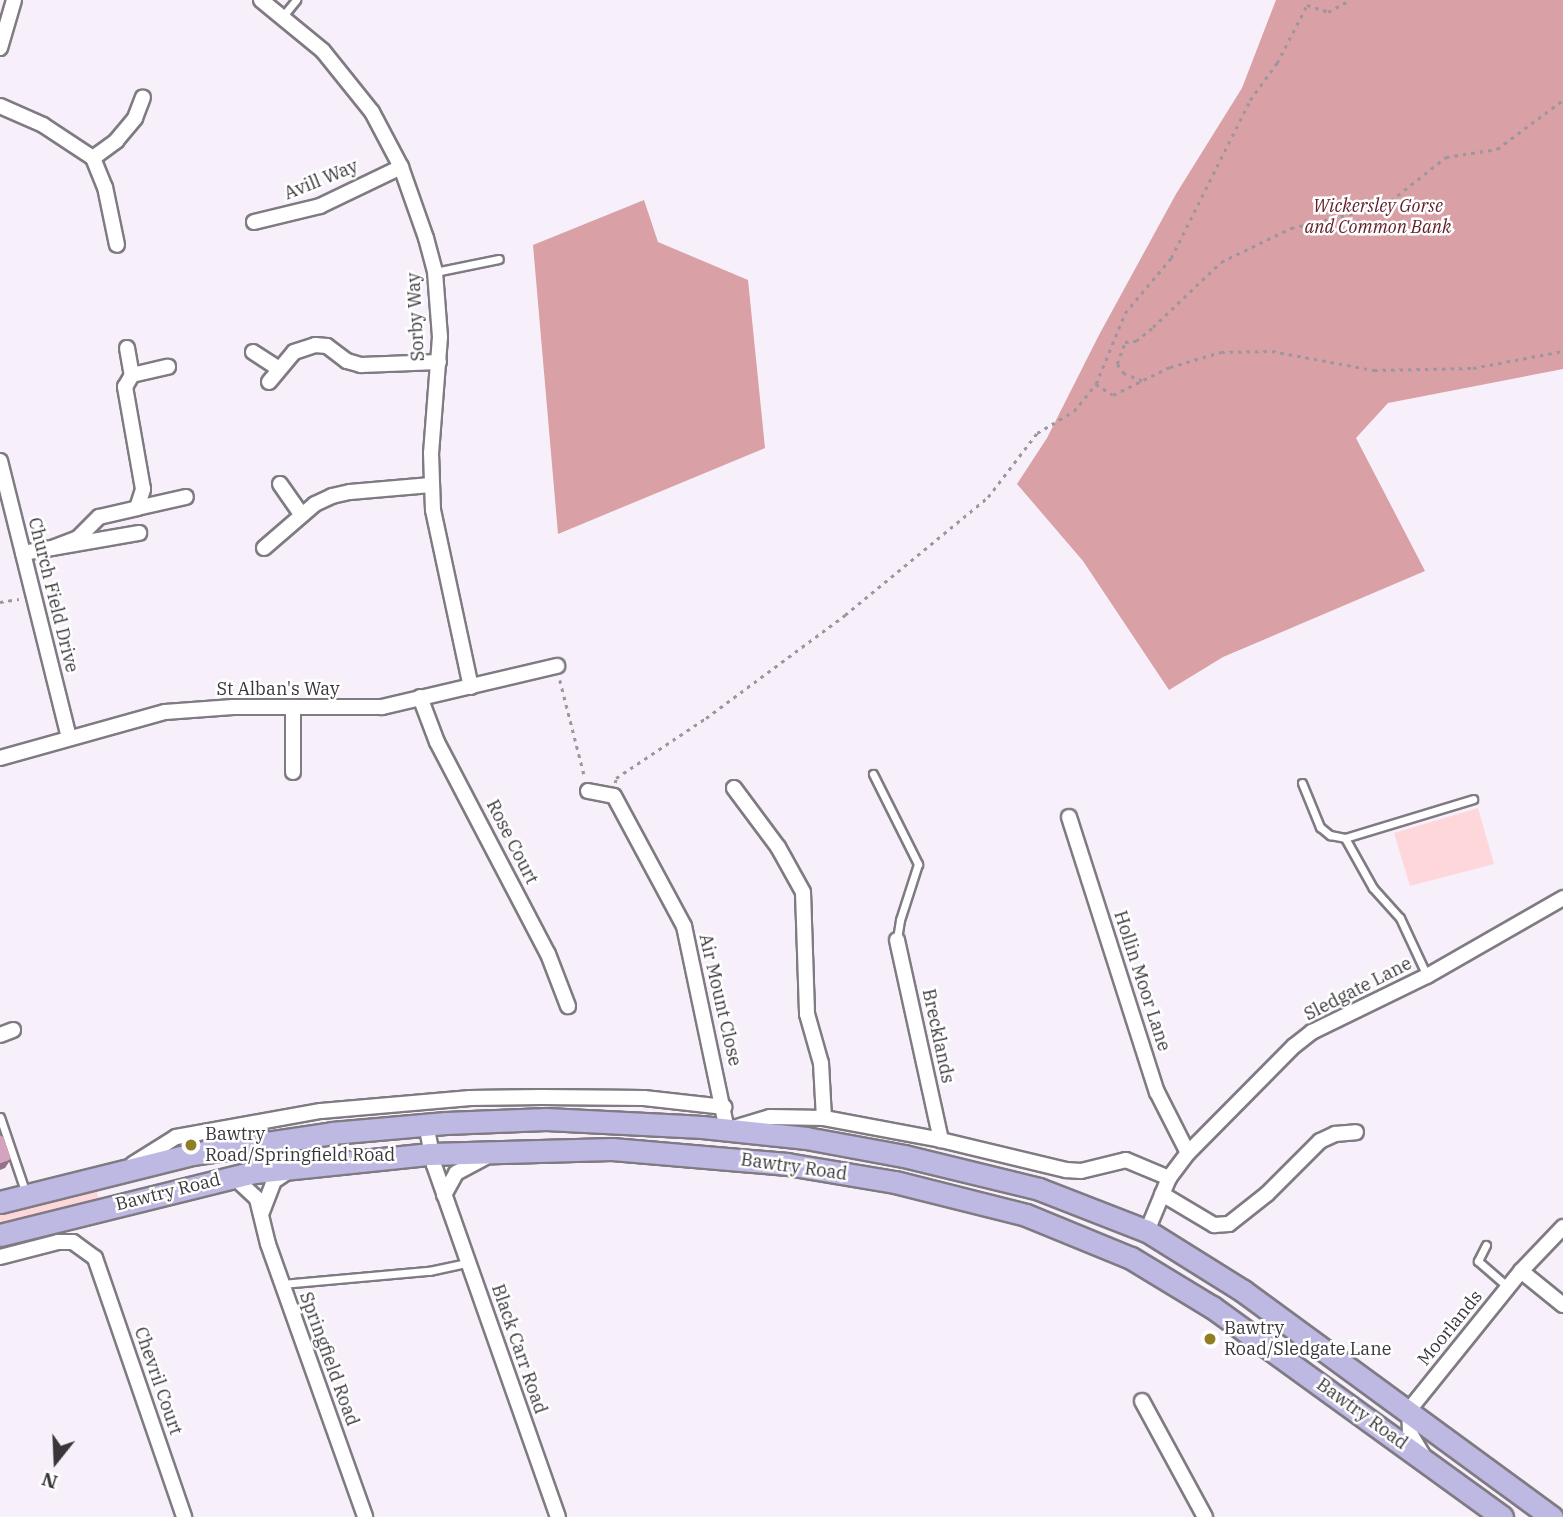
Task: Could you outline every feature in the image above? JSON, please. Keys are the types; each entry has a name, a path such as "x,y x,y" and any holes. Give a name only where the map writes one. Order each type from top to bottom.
{"main road":[{"name":"Bawtry Road","path":"0,1202 187,1155 265,1142 426,1124 480,1122 560,1120 727,1130 806,1138 966,1169 1039,1189 1147,1231 1203,1264 1409,1410 1552,1517"},
{"path":"480,1122 491,1152"},
{"name":"Bawtry Road","path":"0,1235 227,1178 293,1167 430,1154 612,1149 787,1164 895,1182 1026,1215 1131,1258 1212,1307 1502,1517"},
{"path":"1312,1340 1358,1388 1358,1396 1351,1406"}],"street":[{"path":"0,48 14,0"},
{"name":"Sorby Way","path":"261,0 323,51 372,112 401,167 435,272 439,362 431,485 439,543 471,687"},
{"path":"93,158 117,141 135,118 143,97"},
{"path":"0,106 43,125 93,158 105,187 117,245"},
{"name":"Avill Way","path":"254,222 320,206 401,167"},
{"path":"269,382 294,352 315,345 327,346 347,361 361,365 439,362"},
{"path":"127,348 132,375 125,387 143,489 137,508"},
{"path":"253,352 279,369"},
{"path":"132,375 167,367"},
{"name":"Church Field Drive","path":"0,461 6,508 23,553 69,738"},
{"path":"280,484 302,515"},
{"path":"264,548 315,504 351,492 431,485"},
{"path":"52,548 78,538 99,517 186,497"},
{"path":"23,553 139,533"},
{"name":"St Alban's Way","path":"0,758 184,709 382,707 557,666"},
{"name":"Rose Court","path":"420,697 437,742 548,954 568,1006"},
{"path":"293,708 293,772"},
{"path":"734,788 778,847 803,892 807,1014 821,1063 824,1118"},
{"path":"588,791 614,796"},
{"name":"Air Mount Close","path":"614,796 684,926 727,1130"},
{"name":"Hollin Moor Lane","path":"1069,817 1157,1092 1188,1153"},
{"name":"Sledgate Lane","path":"1169,1178 1188,1153 1294,1046 1312,1032 1427,976 1563,898"},
{"name":"Brecklands","path":"897,940 941,1140"},
{"name":"Bawtry Road","path":"123,1171 176,1137 321,1111 470,1098 541,1097 644,1098 724,1107"},
{"name":"Bawtry Road","path":"727,1130 770,1117 824,1118 941,1140 1066,1170 1081,1171 1126,1160 1169,1178"},
{"name":"Black Carr Road","path":"426,1124 430,1154 558,1517"},
{"path":"1162,1194 1213,1225 1229,1224 1267,1194 1320,1141 1335,1134 1356,1132"},
{"path":"444,1195 456,1173 491,1152"},
{"path":"262,1212 274,1181 293,1167"},
{"name":"Springfield Road","path":"227,1178 238,1181 252,1192 262,1212 268,1244 365,1517"},
{"path":"1147,1231 1169,1178"},
{"name":"Moorlands","path":"1409,1410 1521,1271 1563,1227"},
{"name":"Chevril Court","path":"0,1257 58,1242 73,1242 95,1258 184,1517"},
{"path":"1521,1271 1563,1305"},
{"path":"1142,1401 1205,1517"},
{"path":"1409,1410 1410,1433 1433,1467"}],"lane":[{"path":"283,16 296,0"},
{"path":"435,272 499,259"},
{"path":"873,774 918,864 900,920 897,940"},
{"path":"1302,783 1320,827 1330,835 1345,838 1473,799"},
{"path":"1345,838 1373,888 1400,918 1427,976"},
{"path":"0,1117 26,1195"},
{"path":"1486,1245 1478,1261 1508,1287"},
{"path":"282,1284 429,1271 468,1263"}],"path":[{"path":"614,796 616,778 706,718 845,615 988,497 1037,433 1074,411 1096,384 1125,313 1171,258 1250,100 1277,63 1307,5 1328,12 1350,0"},
{"path":"1142,381 1124,374 1116,364 1125,342 1136,341 1153,327 1221,262 1291,228 1384,206 1446,157 1497,149 1563,100"},
{"path":"1096,384 1113,395 1170,367 1221,352 1272,351 1374,370 1473,368 1563,351"},
{"path":"0,601 32,597"},
{"path":"557,666 588,791"}],"shaded area":[{"path":"1478,808 1494,864 1410,886 1394,833"},
{"path":"96,1188 99,1201 0,1227 0,1213"}],"green space":[{"name":"Wickersley Gorse and Common Bank","path":"1276,0 1563,0 1563,369 1388,403 1356,438 1425,571 1223,657 1169,690 1083,561 1017,484 1047,438 1099,335 1176,194 1242,88"},
{"path":"644,200 658,242 748,280 765,448 558,534 533,245"}],"building":[{"path":"3,1136 11,1159 0,1163 0,1137"}],"place":[{"name":"Bawtry Road/Springfield Road","path":"191,1145"},
{"name":"Bawtry Road/Sledgate Lane","path":"1210,1339"}]}
